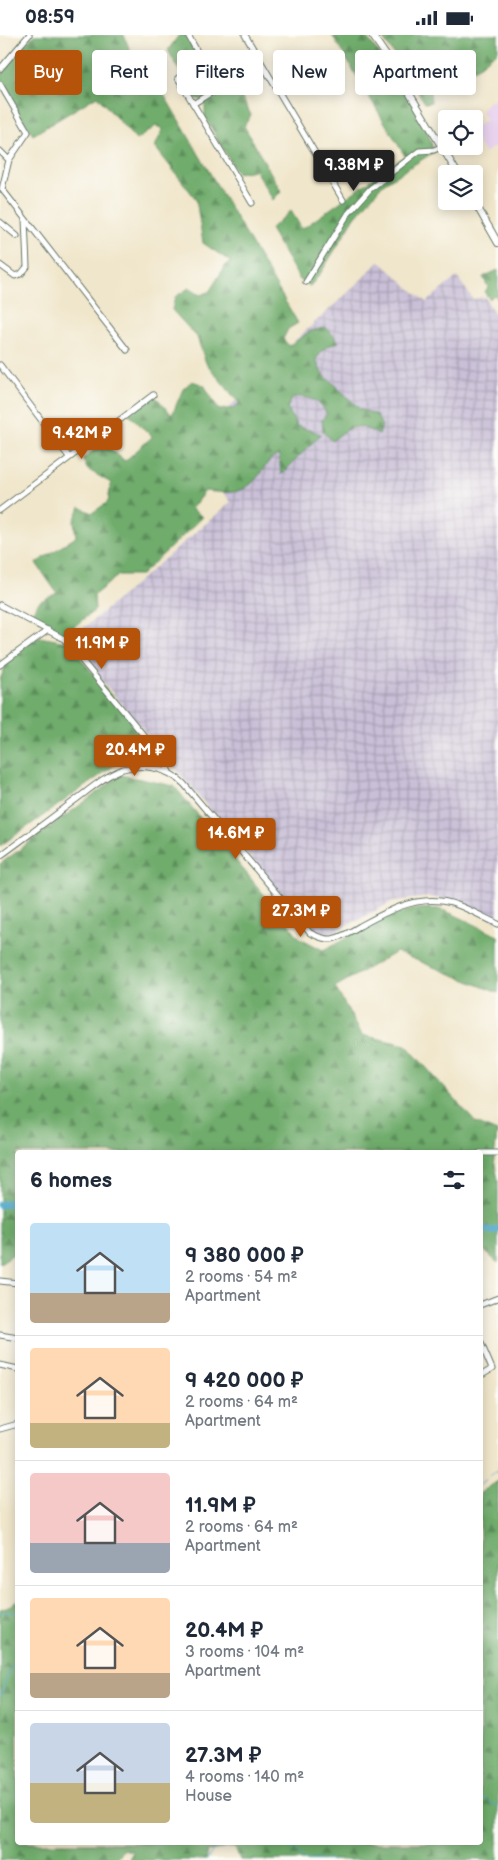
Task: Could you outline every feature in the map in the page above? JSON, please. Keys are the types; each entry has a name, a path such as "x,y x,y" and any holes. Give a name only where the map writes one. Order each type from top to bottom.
{"main road":[{"path":"372,35 390,61 438,142"},
{"path":"479,210 498,243"}],"street":[{"path":"0,69 29,35"},
{"path":"188,35 215,84 212,91 193,104"},
{"path":"245,35 343,200"},
{"path":"0,84 28,133 9,160 2,189 126,350"},
{"path":"188,95 252,203"},
{"path":"306,282 348,214 370,189 418,151 438,148"},
{"path":"0,151 9,160"},
{"path":"0,265 14,275 21,274 27,267 25,218"},
{"path":"0,222 17,236"},
{"path":"0,365 69,457"},
{"path":"0,510 153,395"},
{"path":"0,605 64,639 164,760 168,772"},
{"path":"0,665 48,630"},
{"path":"0,856 95,785 121,770 146,767 168,772 184,784 310,933 322,939 331,939 344,935 383,913 404,905 428,901 441,901 498,924"},
{"path":"483,1153 498,1153"},
{"path":"0,1281 15,1283"},
{"path":"483,1304 498,1298"},
{"path":"0,1335 15,1337"},
{"path":"483,1348 492,1369 498,1373"},
{"path":"0,1365 15,1368"},
{"path":"483,1374 492,1369"},
{"path":"0,1429 15,1425"}],"shaded area":[{"path":"498,99 498,145 484,153 483,122 486,120 482,110 488,102"},
{"path":"379,261 426,302 457,277 473,299 485,297 498,320 498,921 447,900 429,897 394,901 332,933 317,933 310,929 69,641 231,502 189,449 289,346 355,286"}],"green space":[{"path":"34,35 124,35 130,50 92,50 92,95 164,95 298,323 288,329 283,339 289,346 309,332 326,327 339,342 326,347 316,359 321,372 360,409 376,415 382,426 379,435 365,428 354,427 332,441 323,431 322,419 327,414 320,405 313,399 293,397 287,408 297,426 321,434 281,475 279,455 271,460 256,479 244,489 223,493 205,491 191,509 203,517 141,575 119,575 94,595 95,610 63,635 31,614 39,602 57,593 36,563 76,537 74,521 80,507 92,513 108,502 111,483 87,469 83,459 103,443 125,461 152,437 129,414 156,397 172,415 183,389 192,381 204,385 219,410 235,408 239,403 206,363 197,337 172,310 175,297 189,288 200,295 209,292 226,265 231,262 203,243 196,199 155,147 163,129 156,126 136,140 97,96 33,135 6,94 0,78 15,55 15,95 82,95 82,50 20,50"},
{"path":"179,35 187,35 196,50 177,50 177,67 168,50"},
{"path":"332,35 365,35 377,50 355,50 355,73 345,57 345,50 341,50"},
{"path":"380,35 498,35 498,51 476,68 476,50 391,50"},
{"path":"192,95 241,95 251,115 244,126 281,191 273,200 255,170 237,173 205,117 205,101 194,98"},
{"path":"368,95 407,95 426,126 434,152 383,184 355,217 320,274 310,286 300,280 270,229 291,211 302,229 405,156"},
{"path":"420,95 430,95 431,102 425,103"},
{"path":"498,270 498,301 494,295 490,299 487,296 485,292 488,287 483,277"},
{"path":"39,637 67,642 149,741 0,846 0,680 11,651"},
{"path":"121,775 174,786 300,938 323,950 393,915 423,909 443,910 498,936 498,993 396,952 335,987 362,1035 406,1045 476,1123 497,1132 494,1159 498,1180 498,1263 483,1250 483,1150 15,1150 15,1253 0,1263 0,864"},
{"path":"498,1481 498,1860 240,1860 235,1847 208,1851 206,1860 129,1860 132,1851 123,1849 115,1860 0,1860 0,1609 7,1608 15,1602 15,1845 483,1845 483,1491"}],"waterway":[{"path":"0,1205 15,1202"},
{"path":"483,1229 493,1231 498,1229"},
{"path":"483,1482 498,1471"},
{"path":"0,1613 15,1612"},
{"path":"0,1697 10,1669 15,1661"},
{"path":"483,1797 498,1806"},
{"path":"207,1860 216,1845"},
{"path":"286,1845 305,1860 332,1860"}]}
